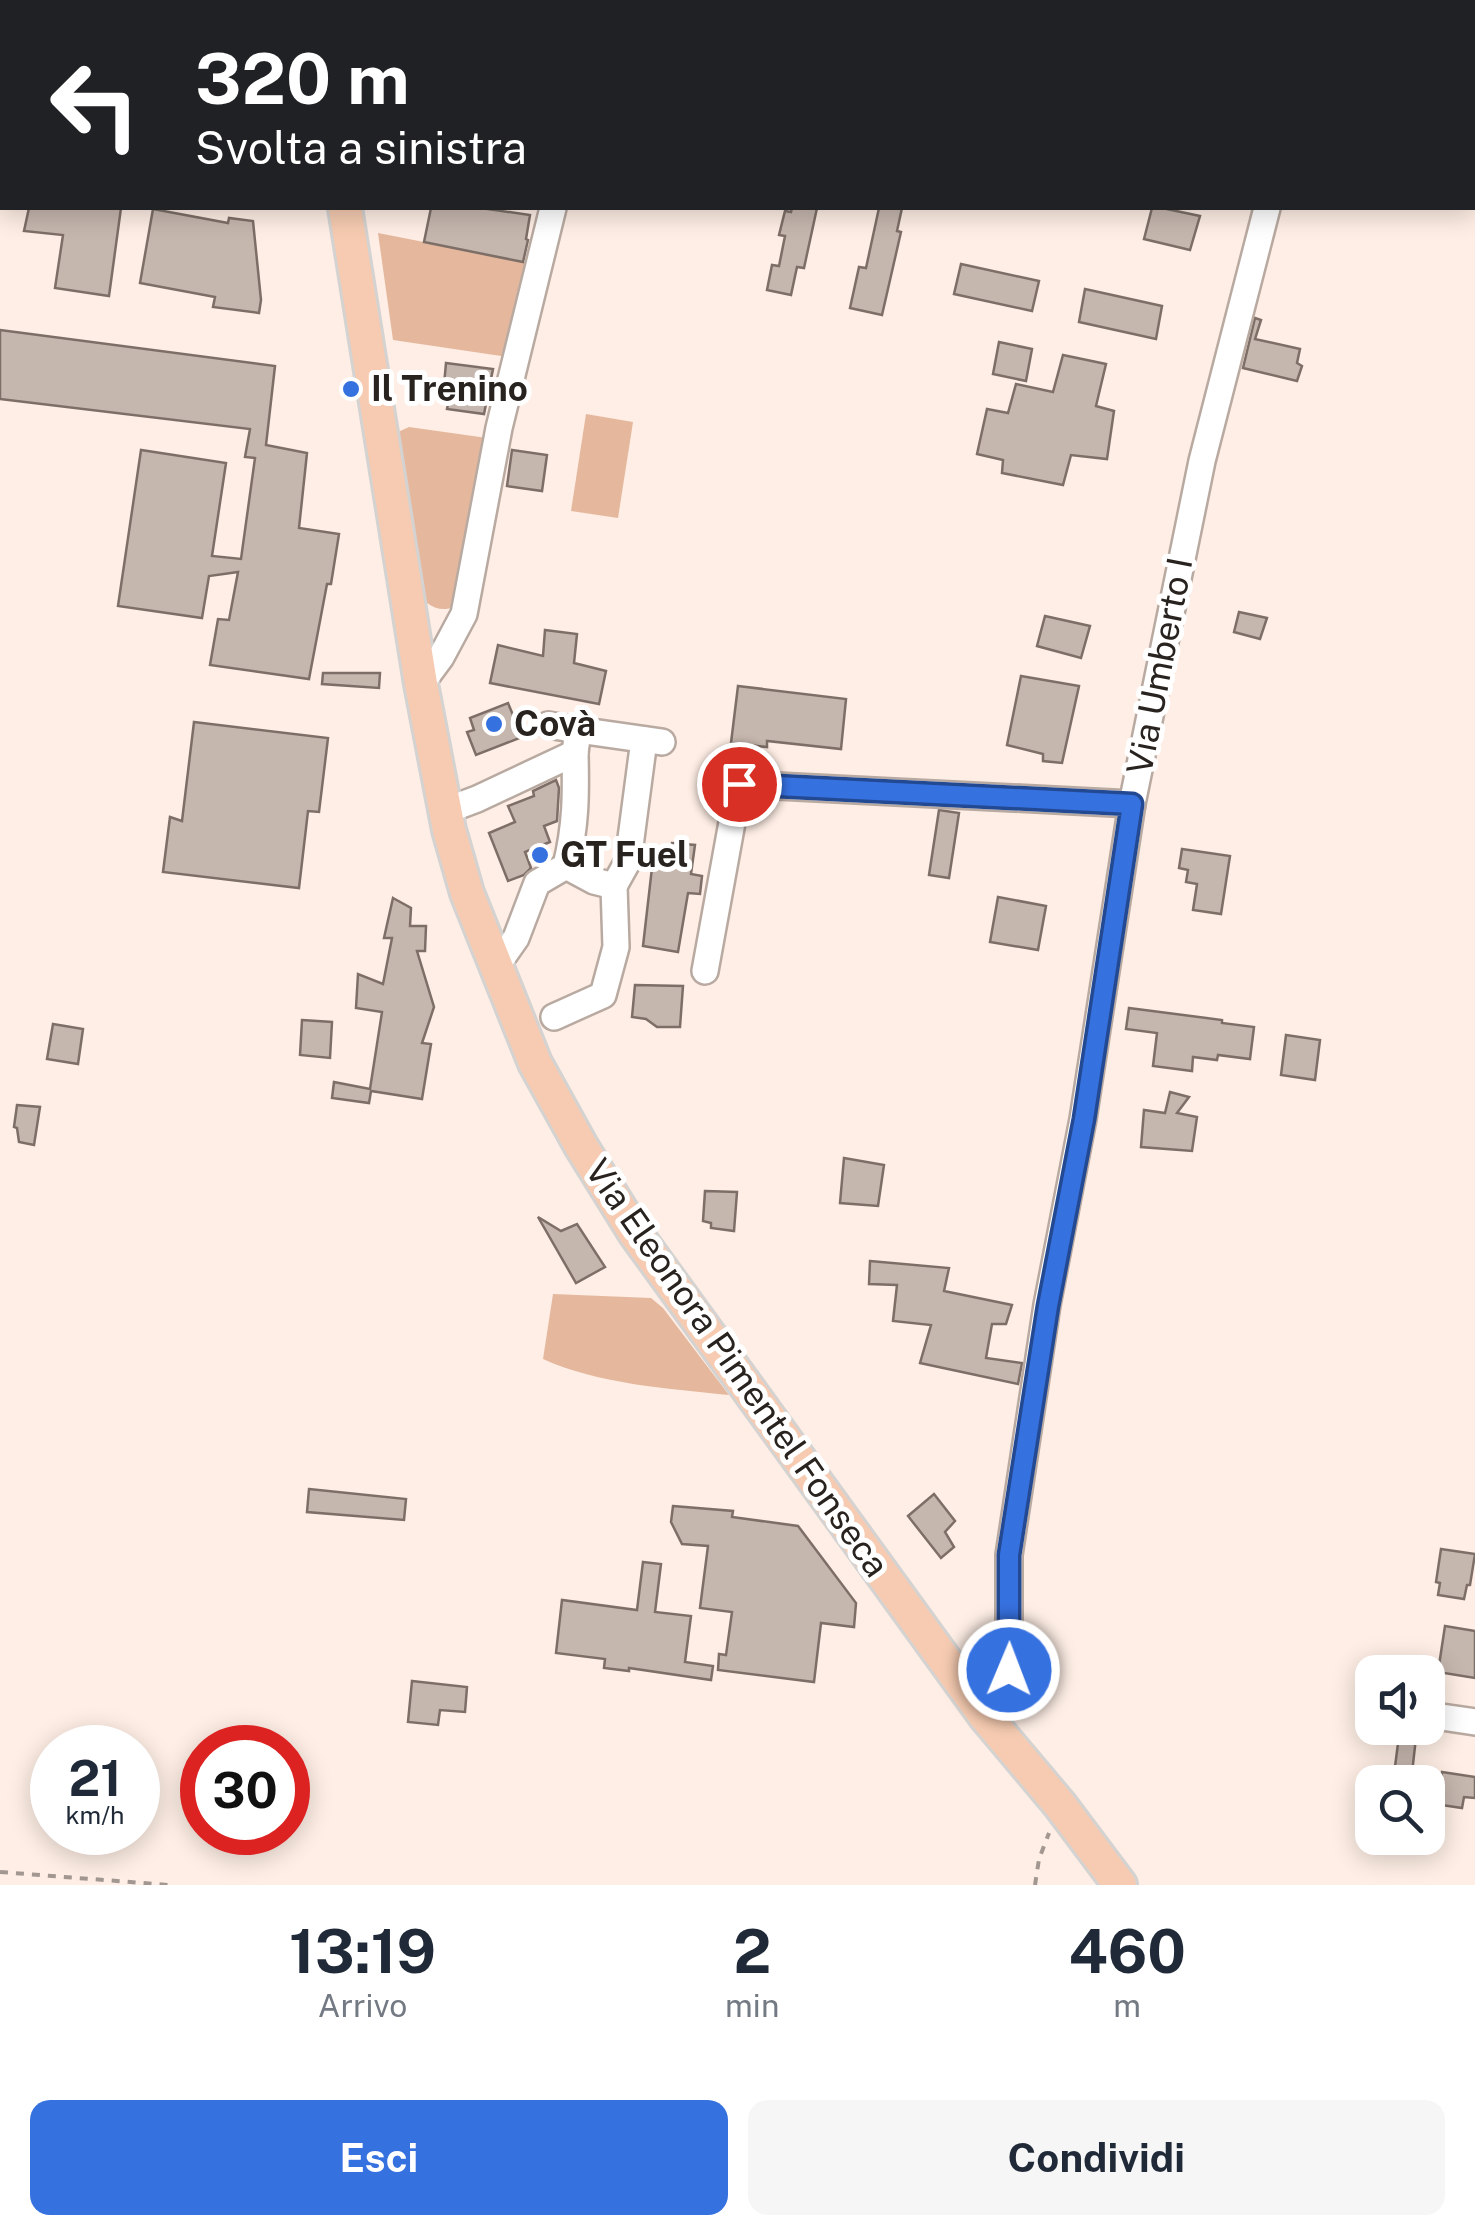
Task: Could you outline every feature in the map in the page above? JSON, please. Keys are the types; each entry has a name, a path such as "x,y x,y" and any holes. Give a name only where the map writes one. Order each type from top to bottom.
{"main road":[{"name":"Via Eleonora Pimentel Fonseca","path":"346,210 421,684 445,810 467,894 535,1063 635,1233 986,1717 1120,1885"}],"street":[{"path":"421,684 442,657 464,614 499,428 553,210"},
{"name":"Via Umberto I","path":"986,1717 1000,1702 1009,1670 1009,1555 1048,1306 1084,1119 1132,804 1202,461 1266,210"},
{"path":"548,725 577,742"},
{"path":"445,810 477,800 577,742 653,741 628,861 614,886 616,947 602,995 554,1016"},
{"path":"495,968 516,938 538,883 566,866 576,820 577,742"},
{"path":"706,971 739,784 1132,804"},
{"path":"566,866 594,881 614,886"},
{"path":"1445,1717 1475,1722"}],"path":[{"path":"1035,1885 1038,1860 1060,1805"},
{"path":"0,1872 169,1885"}],"shaded area":[{"path":"378,233 531,263 508,357 393,340"},
{"path":"586,414 633,422 618,518 571,511"},
{"path":"409,427 487,438 454,607 450,608 440,609 427,603 423,589 397,436"},
{"path":"553,1294 651,1298 663,1308 729,1395 610,1380 543,1359"}],"building":[{"path":"29,210 121,210 109,296 55,288 63,235 24,231"},
{"path":"153,210 228,223 229,218 253,221 259,313 213,307 215,297 140,283"},
{"path":"431,210 495,210 530,215 523,262 424,242"},
{"path":"817,210 804,268 797,267 791,295 767,290 772,265 779,266 785,236 779,235 785,211"},
{"path":"879,210 902,210 897,231 901,232 882,315 850,308 859,267 866,268"},
{"path":"1151,210 1200,216 1190,250 1144,239"},
{"path":"961,264 1039,281 1032,311 954,294"},
{"path":"1085,289 1162,306 1156,339 1079,322"},
{"path":"1255,318 1261,320 1255,339 1300,349 1297,363 1302,366 1297,381 1243,368"},
{"path":"0,330 275,366 266,445 307,453 299,528 339,534 309,679 210,665 218,619 229,620 238,572 209,576 202,618 118,606 141,450 226,463 212,556 241,559 255,458 245,457 250,429 0,399"},
{"path":"999,342 1032,349 1026,381 993,374"},
{"path":"1063,355 1106,364 1096,406 1114,411 1107,459 1071,455 1063,485 1002,473 1003,460 977,454 987,409 1008,413 1016,384 1053,392"},
{"path":"446,363 493,369 484,414 447,409 449,399 443,396"},
{"path":"512,450 547,455 542,491 507,486"},
{"path":"1239,612 1267,618 1260,639 1234,632"},
{"path":"1045,616 1090,626 1081,658 1037,646"},
{"path":"545,630 577,634 574,663 606,671 599,704 490,683 498,645 543,656"},
{"path":"323,673 380,673 379,688 322,684"},
{"path":"1021,676 1079,686 1062,763 1043,761 1043,754 1007,745"},
{"path":"738,686 846,699 841,749 767,741 767,747 731,743"},
{"name":"Covà","path":"508,703 522,737 476,755 467,732 474,730 470,718"},
{"path":"194,722 328,738 319,812 308,811 299,888 163,872 170,817 182,821"},
{"path":"556,780 557,821 544,826 550,842 525,852 531,868 508,881 489,833 515,822 508,806 534,796 533,791"},
{"path":"939,810 959,813 949,878 929,875"},
{"path":"672,843 695,845 691,874 702,876 700,894 688,893 678,952 643,946 653,859 669,860"},
{"path":"1182,849 1230,856 1221,914 1193,910 1197,884 1186,882 1188,870 1179,868"},
{"path":"998,897 1046,906 1038,950 990,942"},
{"path":"393,898 411,908 410,926 426,926 425,951 417,951 434,1007 422,1043 431,1044 422,1099 371,1091 369,1103 332,1098 334,1082 370,1089 382,1012 356,1008 358,974 383,984 392,938 384,938"},
{"path":"635,985 683,986 680,1027 657,1027 646,1019 632,1017"},
{"path":"1129,1008 1254,1027 1250,1059 1193,1057 1192,1071 1153,1066 1157,1033 1126,1029"},
{"path":"302,1020 332,1022 330,1058 300,1055"},
{"path":"53,1024 83,1029 78,1064 47,1059"},
{"path":"1286,1035 1320,1040 1315,1080 1281,1075"},
{"path":"1170,1092 1189,1097 1177,1113 1197,1117 1192,1151 1141,1147 1144,1110 1165,1113"},
{"path":"17,1105 40,1107 34,1145 19,1142 14,1127"},
{"path":"844,1158 884,1165 878,1206 840,1203"},
{"path":"705,1191 737,1192 734,1231 711,1228 711,1223 703,1221"},
{"path":"538,1217 561,1231 577,1224 605,1267 576,1283"},
{"path":"870,1261 949,1268 944,1291 1012,1305 1006,1324 992,1324 986,1358 1022,1363 1018,1384 920,1363 931,1325 893,1321 897,1285 869,1284"},
{"path":"309,1489 406,1499 404,1520 307,1512"},
{"path":"934,1494 955,1521 945,1532 954,1547 941,1558 908,1516"},
{"path":"673,1506 733,1511 732,1517 798,1526 856,1603 854,1627 821,1623 814,1682 718,1670 719,1654 726,1655 732,1612 700,1608 708,1546 682,1544 671,1522"},
{"path":"1441,1549 1475,1554 1464,1599 1438,1595"},
{"path":"643,1562 661,1564 655,1612 691,1616 685,1662 713,1666 711,1680 604,1668 605,1659 556,1653 562,1600 637,1610"},
{"path":"1445,1626 1475,1631 1475,1678 1445,1673 1445,1655 1441,1655"},
{"path":"412,1681 467,1687 465,1712 440,1710 438,1725 408,1722"},
{"path":"1398,1745 1415,1745 1413,1765 1395,1765"},
{"path":"1445,1772 1475,1777 1475,1798 1464,1797 1462,1808 1445,1806"}],"place":[{"name":"Il Trenino","path":"351,389"},
{"name":"Covà","path":"494,724"},
{"name":"GT Fuel","path":"540,855"}],"route":[{"path":"739,784 1132,804 1084,1119 1048,1306 1009,1555 1009,1670"}]}
